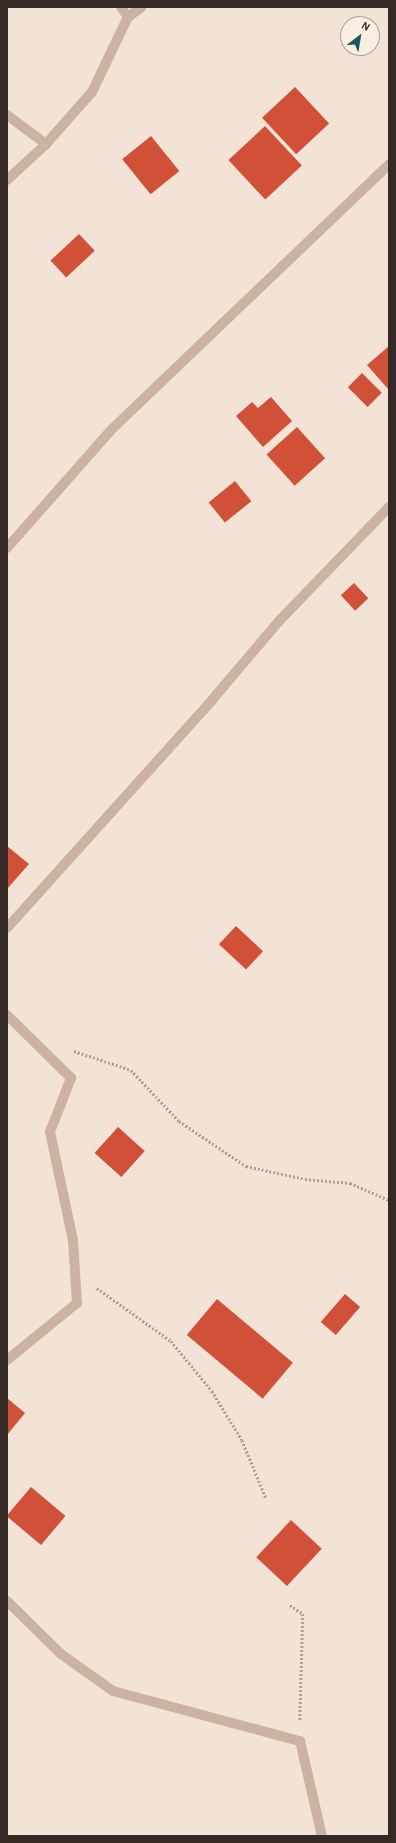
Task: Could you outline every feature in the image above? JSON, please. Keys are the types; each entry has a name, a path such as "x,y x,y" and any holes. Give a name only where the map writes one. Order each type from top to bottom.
{"street":[{"path":"121,7 128,17"},
{"path":"7,180 46,144 92,92 128,17 142,7"},
{"path":"7,114 46,144"},
{"path":"7,548 111,430 389,164"},
{"path":"7,928 207,706 279,621 389,507"},
{"path":"7,1015 71,1078 50,1132 73,1240 77,1303 7,1360"},
{"path":"7,1601 61,1654 113,1691 300,1742 322,1836"}],"path":[{"path":"38,1046 87,1053 131,1070 179,1121 246,1166 305,1179 350,1183 389,1200"},
{"path":"76,1273 171,1341 212,1391 242,1440 266,1498"},
{"path":"290,1605 303,1614 300,1742"}],"building":[{"path":"295,87 329,124 296,154 262,118"},
{"path":"265,126 302,165 265,200 228,160"},
{"path":"151,136 179,171 151,194 122,159"},
{"path":"79,234 95,251 66,277 50,261"},
{"path":"389,346 389,390 367,365"},
{"path":"362,373 382,393 368,407 348,387"},
{"path":"271,397 292,421 263,447 236,416 252,402 258,408"},
{"path":"297,427 325,458 295,486 267,454"},
{"path":"235,481 251,501 225,523 209,502"},
{"path":"354,583 368,598 355,611 341,595"},
{"path":"7,846 29,864 7,889"},
{"path":"236,926 263,951 246,970 219,944"},
{"path":"118,1127 145,1151 121,1177 95,1153"},
{"path":"345,1294 360,1307 336,1335 321,1322"},
{"path":"217,1299 293,1363 263,1399 187,1335"},
{"path":"7,1398 25,1413 7,1435"},
{"path":"31,1487 65,1516 41,1545 7,1516"},
{"path":"291,1520 322,1549 287,1586 256,1557"}]}
